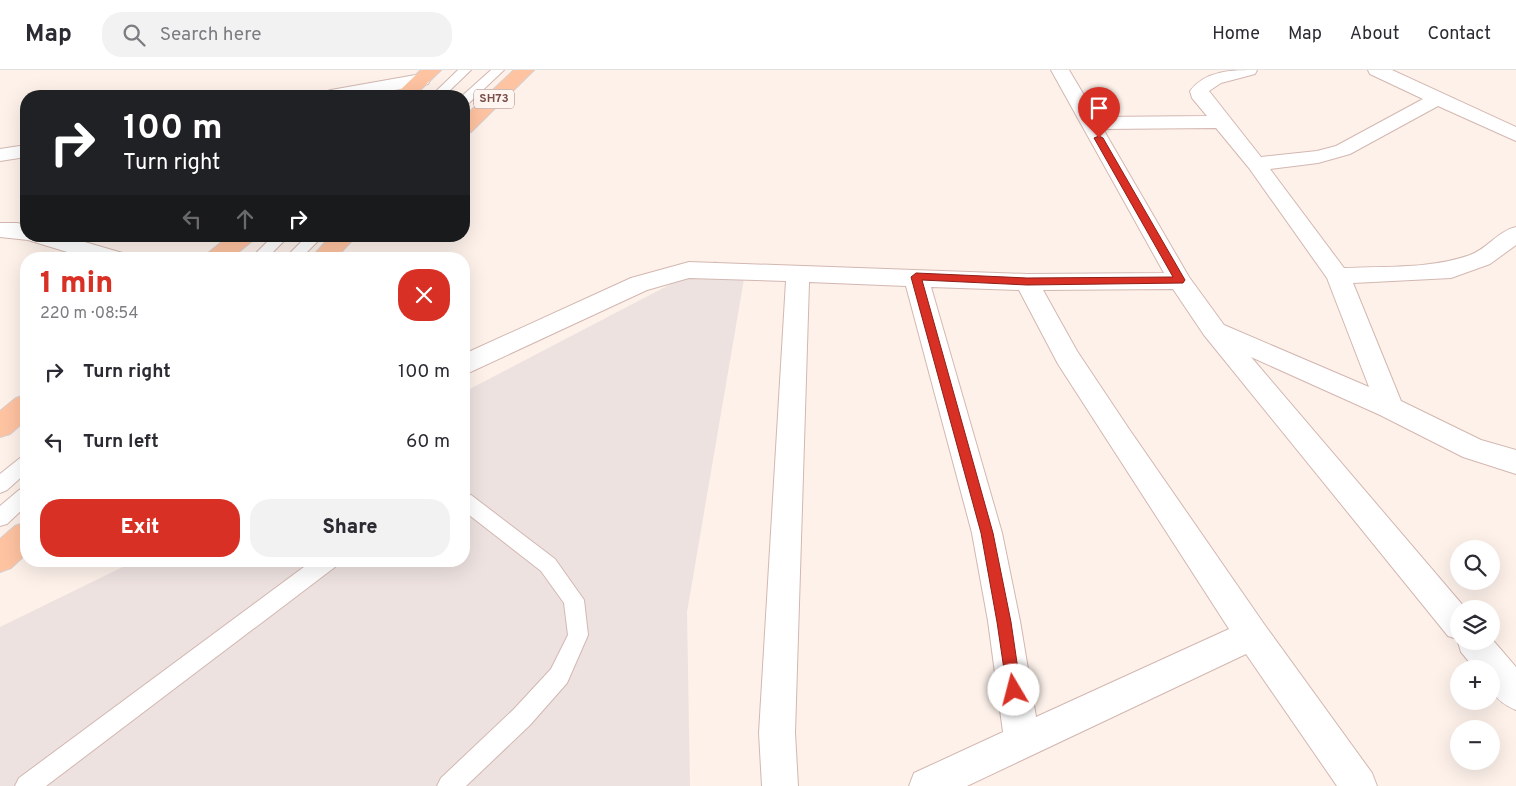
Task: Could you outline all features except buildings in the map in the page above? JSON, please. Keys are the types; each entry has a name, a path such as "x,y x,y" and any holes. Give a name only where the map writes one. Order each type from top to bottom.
{"main road":[{"name":"SH73","path":"470,122 525,70"},
{"path":"410,90 427,75"},
{"path":"224,252 236,242"},
{"path":"328,252 339,242"},
{"path":"0,426 20,409"},
{"path":"0,558 20,540"}],"street":[{"path":"1060,70 1180,280 1213,329 1450,613"},
{"path":"1248,70 1214,79 1203,85 1199,91 1202,98 1256,164 1338,276 1390,408"},
{"path":"1377,70 1516,135"},
{"path":"359,90 427,75"},
{"path":"1256,164 1318,157 1343,150 1437,99"},
{"path":"1090,123 1222,122"},
{"path":"0,155 20,152"},
{"path":"0,230 20,231"},
{"path":"1338,276 1451,270 1482,259 1516,234"},
{"path":"58,242 93,252"},
{"path":"470,362 639,284 689,270 1027,282 1180,280"},
{"path":"780,786 777,733 798,273"},
{"path":"916,277 987,533 1004,622 1022,740"},
{"path":"1027,282 1067,357 1252,635 1359,786"},
{"path":"1213,329 1390,408 1473,449 1516,462"},
{"path":"927,786 1022,740 1252,635"},
{"path":"1480,650 1516,693"}],"lane":[{"path":"443,90 465,70"},
{"path":"470,96 498,70"},
{"path":"265,252 275,242"},
{"path":"299,252 309,242"},
{"path":"0,485 20,468"},
{"path":"0,518 20,500"},
{"path":"449,786 522,717 559,676 578,635 574,600 548,565 470,506"},
{"path":"27,786 320,567"}],"shaded area":[{"path":"715,261 745,273 687,612 690,786 0,786 0,627 123,567 470,567 470,389"}],"route":[{"path":"1014,690 1004,622 987,533 964,443 916,277 1027,282 1180,280 1099,138"}]}
